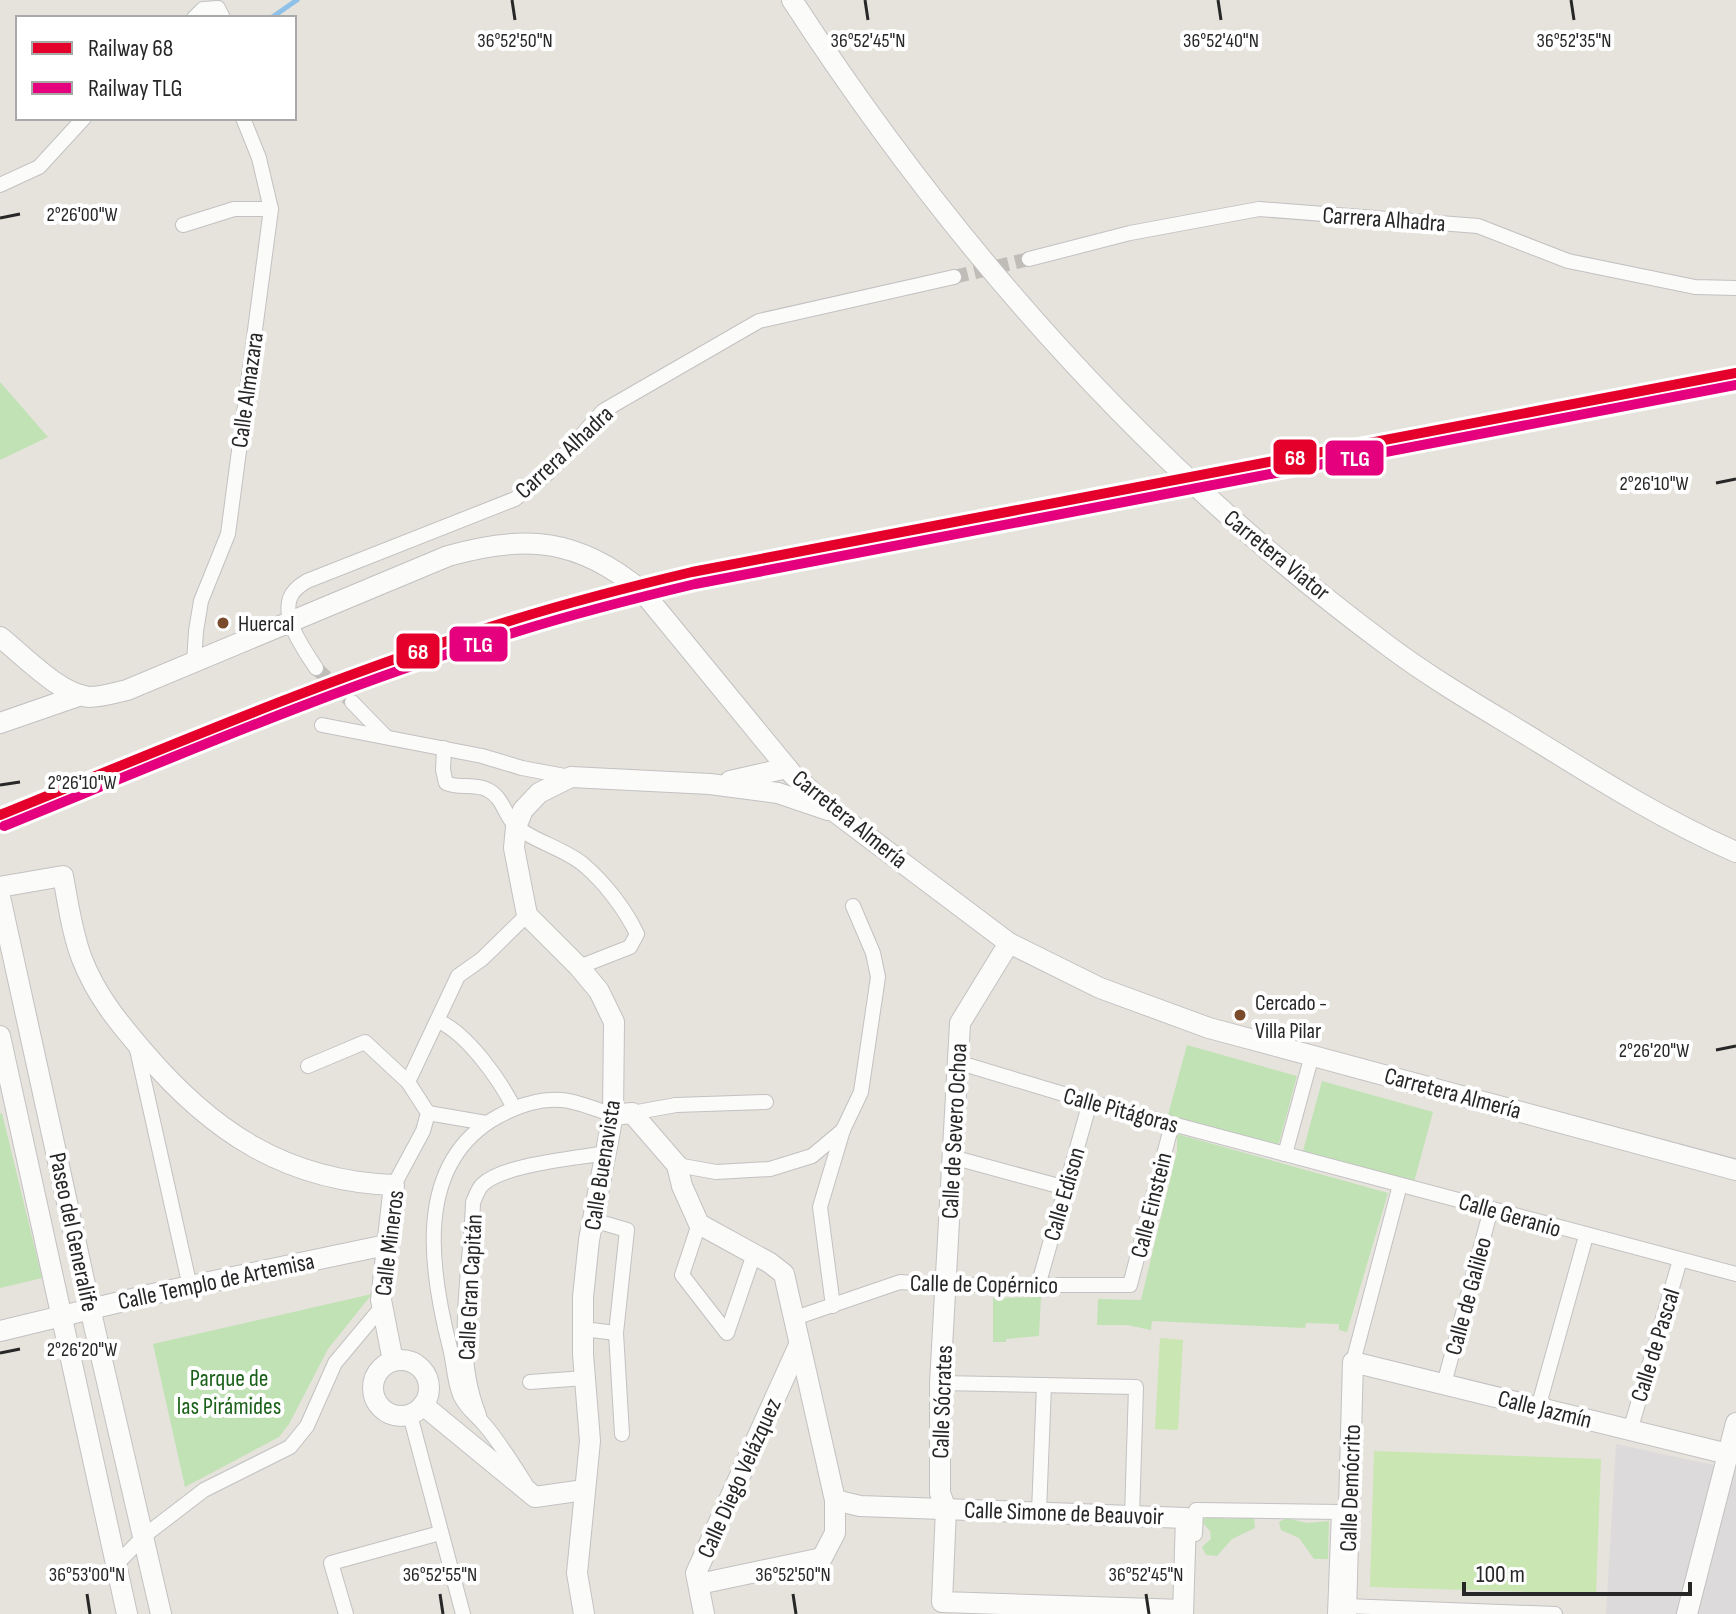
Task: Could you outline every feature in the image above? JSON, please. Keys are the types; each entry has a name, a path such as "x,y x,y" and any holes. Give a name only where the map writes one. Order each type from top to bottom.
{"street":[{"name":"Carretera Viator","path":"792,0 830,59 948,219 1024,311 1098,392 1229,518 1392,648 1599,780 1736,852"},
{"path":"196,16 203,9 218,8 222,16"},
{"path":"0,185 39,167 82,120"},
{"name":"Calle Almazara","path":"194,662 201,601 228,534 271,209 259,158 244,120"},
{"path":"183,225 220,211 271,209"},
{"name":"Carrera Alhadra","path":"1029,259 1130,233 1259,209 1478,226 1568,261 1695,287 1736,288"},
{"name":"Carrera Alhadra","path":"291,621 289,600 294,590 307,581 515,499 548,473 603,411 734,333 759,321 954,277"},
{"name":"Carretera Almería","path":"0,723 81,695 98,696 127,690 396,576 483,546 518,542 561,548 605,565 642,591 790,771 835,812 1009,943 1100,988 1209,1028 1736,1170"},
{"path":"291,621 316,668"},
{"path":"0,637 61,687 81,695"},
{"path":"352,702 386,737"},
{"path":"322,725 444,748 571,777 710,784 778,793 835,812"},
{"path":"710,784 739,775 753,764 759,735"},
{"path":"444,748 446,783 450,786 472,784 489,790 502,801 516,827 583,864 626,912 637,934 630,947 579,967"},
{"path":"710,784 790,771"},
{"path":"755,790 780,784 790,771"},
{"path":"408,1082 458,976 482,959 527,915 514,848 516,827 523,810 539,793 571,777"},
{"path":"0,887 63,876 82,958 114,1018 185,1098 215,1123 258,1149 309,1172 371,1184 394,1185"},
{"name":"Paseo del Generalife","path":"0,897 161,1614"},
{"path":"833,1306 820,1207 843,1130 861,1092 878,977 873,953 853,906"},
{"name":"Calle Buenavista","path":"527,915 599,991 614,1022 623,1114 607,1153 593,1220 583,1297 590,1441 577,1573 584,1614"},
{"name":"Calle de Severo Ochoa","path":"947,1285 960,1023 1009,943"},
{"path":"438,1021 453,1027 503,1086 514,1108"},
{"name":"Paseo del Generalife","path":"0,1036 127,1614"},
{"path":"308,1066 365,1042 408,1082 428,1113 486,1123 514,1108 561,1100 623,1114 676,1105 766,1102"},
{"path":"136,1043 190,1287"},
{"path":"1285,1154 1312,1055"},
{"name":"Calle Pitágoras","path":"957,1062 1090,1102 1285,1154"},
{"name":"Calle Edison","path":"1038,1286 1090,1102"},
{"name":"Calle Mineros","path":"393,1361 381,1308 394,1185 423,1131 428,1113"},
{"path":"623,1114 677,1165 716,1172 741,1173 779,1167 812,1156 843,1130"},
{"name":"Calle Gran Capitán","path":"486,1123 463,1145 445,1172 437,1198 433,1225 438,1303 459,1392 468,1410 482,1422 535,1497"},
{"name":"Calle Einstein","path":"1130,1285 1172,1124"},
{"name":"Calle Gran Capitán","path":"482,1422 466,1372 465,1340 473,1202 478,1191 484,1183 499,1175 534,1165 607,1153"},
{"name":"Calle Geranio","path":"1285,1154 1736,1274"},
{"path":"952,1157 1066,1188"},
{"path":"677,1165 682,1186 699,1224 784,1274 835,1500 835,1533 822,1558 699,1584"},
{"path":"1353,1362 1400,1185"},
{"name":"Calle de Galileo","path":"1444,1384 1491,1209"},
{"path":"593,1220 627,1230 616,1333 622,1434"},
{"path":"699,1224 682,1275 727,1333 754,1254"},
{"path":"1538,1408 1586,1236"},
{"name":"Calle Templo de Artemisa","path":"0,1331 386,1245"},
{"name":"Calle de Pascal","path":"1630,1431 1680,1260"},
{"name":"Calle de Copérnico","path":"795,1318 900,1282 1130,1285"},
{"name":"Calle Sócrates","path":"942,1608 946,1509 940,1493 940,1383 947,1285"},
{"path":"116,1565 144,1536 204,1490 290,1447 307,1426 335,1363 381,1308"},
{"path":"583,1329 616,1333"},
{"name":"Calle Diego Velázquez","path":"704,1614 696,1573 799,1345"},
{"path":"405,1360 416,1364 424,1372 429,1383 428,1395 417,1410 399,1416 388,1413 380,1406 374,1396 373,1385 376,1375 384,1366 405,1360"},
{"name":"Calle Jazmín","path":"1353,1362 1732,1455"},
{"name":"Calle Demócrito","path":"1342,1611 1353,1362"},
{"path":"530,1382 585,1378"},
{"path":"940,1383 1136,1387 1132,1516"},
{"path":"1039,1512 1044,1385"},
{"path":"417,1410 535,1497 584,1490"},
{"path":"417,1410 440,1533 463,1614"},
{"path":"1687,1614 1732,1455 1736,1423"},
{"name":"Calle Simone de Beauvoir","path":"835,1500 860,1506 1186,1518 1186,1613"},
{"path":"942,1608 1186,1613 1196,1510 1339,1512 1342,1611 1555,1614"},
{"path":"346,1614 331,1563 440,1533"}],"shaded area":[{"path":"1616,1444 1732,1469 1736,1463 1736,1614 1606,1614"}],"green space":[{"path":"0,382 48,437 0,460"},
{"path":"1187,1045 1297,1076 1279,1143 1276,1145 1168,1115"},
{"path":"1322,1081 1433,1112 1414,1182 1303,1151"},
{"path":"0,1114 42,1278 0,1288"},
{"path":"1177,1134 1388,1193 1347,1332 1339,1330 1339,1324 1306,1323 1305,1328 1152,1321 1151,1330 1127,1325 1097,1325 1098,1299 1141,1300 1177,1151"},
{"name":"Parque de las Pirámides","path":"372,1294 328,1349 289,1424 279,1437 185,1487 153,1344"},
{"path":"1041,1297 1039,1336 993,1342 993,1298"},
{"path":"1160,1338 1183,1340 1178,1430 1155,1429"},
{"path":"1374,1451 1601,1459 1596,1594 1370,1587"},
{"path":"1210,1515 1228,1519 1252,1517 1255,1528 1232,1539 1217,1556 1206,1555 1202,1547 1211,1539 1210,1531 1203,1523"},
{"path":"1286,1518 1307,1523 1329,1521 1328,1559 1314,1559 1299,1538 1281,1530 1279,1522"}],"waterway":[{"path":"274,16 297,0"}],"tunnel":[{"path":"954,277 1029,259"},
{"path":"316,668 352,702"}],"rail line":[{"name":"68","path":"0,815 256,711 385,663 516,619 626,588 692,572 1736,373"},
{"name":"TLG","path":"4,826 260,722 389,674 519,631 629,600 695,584 1736,385"}],"place":[{"name":"Huercal","path":"223,623"},
{"name":"Cercado - Villa Pilar","path":"1240,1015"}]}
